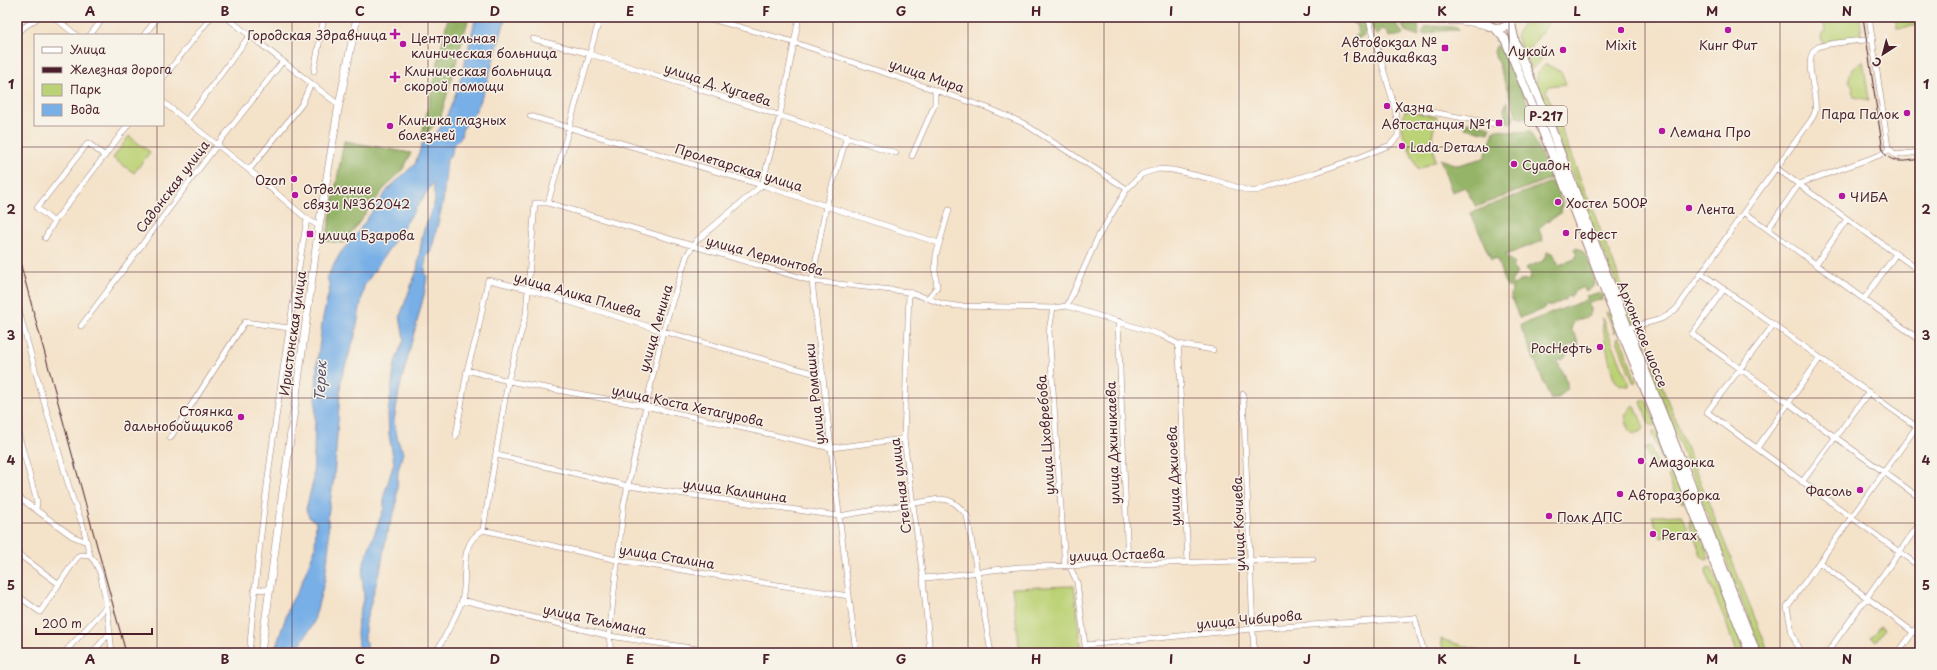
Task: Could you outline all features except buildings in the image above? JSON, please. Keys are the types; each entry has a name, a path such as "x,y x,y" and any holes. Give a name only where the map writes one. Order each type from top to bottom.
{"highway":[{"name":"Архонское шоссе","path":"1483,17 1505,39 1756,653"},
{"name":"Архонское шоссе","path":"1514,19 1515,42 1547,118 1625,330 1750,653"},
{"path":"1492,27 1504,28 1514,19"}],"main road":[{"name":"Иристонская улица","path":"261,653 319,226 339,105 358,17"},
{"path":"1404,17 1426,21 1464,20 1492,27"}],"street":[{"path":"17,32 39,17"},
{"path":"54,17 75,34"},
{"path":"91,34 104,17"},
{"path":"145,34 158,17"},
{"path":"164,77 212,17"},
{"path":"226,17 339,105"},
{"path":"314,71 324,17"},
{"path":"436,653 462,600 468,545 475,535 483,530 497,455 508,381 526,314 535,203 548,204 568,127 600,17"},
{"name":"улица Мира","path":"704,17 793,42 988,108 1023,123 1128,189"},
{"path":"762,185 780,115 799,17"},
{"path":"1067,306 1098,237 1128,189 1136,179 1146,172 1158,169 1173,170 1249,190 1264,189 1314,174 1390,145 1398,136 1398,125 1394,105 1368,17"},
{"path":"1869,17 1890,149 1895,155 1920,152"},
{"path":"186,120 250,35"},
{"name":"улица Д. Хугаева","path":"533,39 590,54 896,153"},
{"path":"1625,330 1639,324 1651,324 1671,314 1678,307 1744,212 1809,123 1816,111 1810,64 1811,54 1818,47 1822,46 1873,39"},
{"name":"Садонская улица","path":"81,326 282,61"},
{"path":"249,170 302,104 311,83"},
{"path":"912,156 935,104 935,90"},
{"path":"164,103 249,170 307,219 319,226"},
{"path":"1394,105 1496,124"},
{"name":"Пролетарская улица","path":"530,116 762,185 940,243"},
{"path":"45,238 54,222 127,126"},
{"name":"улица Ромашки","path":"846,136 826,206 812,281 856,653"},
{"path":"54,222 37,208 88,143 105,156"},
{"path":"1768,229 1799,184 1890,149"},
{"path":"1776,168 1920,271"},
{"name":"улица Ленина","path":"611,653 609,636 617,560 628,486 663,330 687,255 701,237 762,185"},
{"name":"улица Лермонтова","path":"548,204 812,281 909,292 957,306 1053,308"},
{"path":"928,298 937,287 935,270 936,255 949,210"},
{"path":"1744,212 1920,340"},
{"path":"250,653 254,589 289,328 307,219"},
{"path":"1816,264 1847,219"},
{"path":"1864,299 1896,254"},
{"path":"1701,273 1916,427"},
{"name":"улица Алика Плиева","path":"467,370 478,331 488,280 528,289 823,376"},
{"path":"1724,289 1692,334 1920,498"},
{"name":"Степная улица","path":"909,292 904,439 923,578 930,653"},
{"path":"17,304 42,395 90,556 96,562 100,573 107,606 112,653"},
{"path":"1053,308 1067,306 1118,321 1178,344 1213,350"},
{"name":"улица Цховребова","path":"1053,308 1049,331 1067,567 1077,582 1086,653"},
{"name":"улица Джиникаева","path":"1118,321 1128,565"},
{"path":"170,438 245,322 289,328"},
{"path":"1774,324 1708,412 1920,567"},
{"name":"улица Джиоева","path":"1178,344 1188,562"},
{"path":"1757,448 1820,358"},
{"path":"456,436 467,370"},
{"name":"улица Коста Хетагурова","path":"467,370 508,381 645,406 831,448 904,439"},
{"path":"1802,482 1869,392"},
{"name":"улица Кочиева","path":"1244,394 1254,653"},
{"path":"1800,653 1792,633 1787,607 1920,422"},
{"path":"17,429 37,502 36,510"},
{"name":"улица Калинина","path":"497,455 628,486 839,516 939,499 950,500 967,515 978,571"},
{"path":"17,496 72,536 87,542"},
{"path":"1827,653 1920,523"},
{"name":"улица Сталина","path":"483,530 617,560 849,596"},
{"path":"17,553 59,584"},
{"path":"17,594 40,612 76,559 80,556 90,556"},
{"name":"улица Остаева","path":"923,578 961,576 978,571 1020,567 1067,567 1313,559"},
{"path":"1819,562 1913,632"},
{"path":"978,571 991,653"},
{"path":"254,589 269,590"},
{"name":"улица Тельмана","path":"462,600 609,636 725,653"},
{"path":"64,653 107,606"},
{"name":"улица Чибирова","path":"1085,645 1252,629 1415,618 1424,653"},
{"path":"1898,653 1920,623"},
{"path":"92,653 109,634"}],"green space":[{"path":"448,17 469,17 440,119 421,139"},
{"path":"1343,17 1364,17 1366,29 1363,37 1356,39 1353,37 1358,32 1356,25"},
{"path":"1368,17 1390,17 1403,35 1389,37 1387,31 1382,29 1377,35 1375,34"},
{"path":"1526,17 1553,17 1531,47 1526,50 1522,49 1516,36"},
{"path":"1823,17 1860,17 1862,38 1823,43 1821,38 1822,33 1825,32"},
{"path":"1895,17 1920,17 1920,25 1897,28"},
{"path":"1403,19 1414,21 1418,24 1419,36 1405,31 1401,23"},
{"path":"1426,27 1457,27 1459,30 1439,31 1424,35 1422,33"},
{"path":"1496,46 1505,47 1531,113 1526,119 1517,117 1494,52"},
{"path":"1538,54 1542,57 1541,60 1531,70 1526,57"},
{"path":"1863,60 1869,100 1854,97 1852,84 1848,81 1852,69"},
{"path":"1546,64 1561,72 1566,84 1549,86 1546,91 1638,326 1634,327 1536,83 1538,72"},
{"path":"1507,101 1514,118 1511,123 1507,122 1504,109"},
{"path":"1405,110 1437,117 1432,136 1435,161 1418,170 1401,129"},
{"path":"1467,122 1491,127 1489,133 1465,128"},
{"path":"1495,129 1512,132 1530,131 1552,178 1476,207 1465,187 1452,192 1440,159 1458,165 1484,158"},
{"path":"129,136 150,152 134,173 113,158"},
{"path":"344,141 411,153 404,168 383,190 344,243 326,241"},
{"path":"1553,181 1562,203 1561,213 1546,222 1539,229 1543,241 1505,255 1515,264 1512,267 1517,273 1511,282 1514,285 1522,280 1530,279 1531,273 1525,268 1543,261 1547,252 1553,253 1559,265 1575,259 1577,254 1574,249 1577,247 1581,250 1590,264 1594,285 1586,292 1583,287 1575,291 1570,297 1567,296 1566,299 1552,306 1548,305 1541,310 1519,318 1511,297 1512,287 1507,287 1497,258 1491,260 1471,213"},
{"path":"1598,293 1601,294 1602,300 1590,302 1588,306 1590,307 1590,316 1578,320 1572,326 1571,330 1576,336 1579,349 1577,351 1573,344 1569,346 1564,359 1557,361 1567,382 1567,388 1560,397 1551,400 1520,325 1586,300 1586,296"},
{"path":"1606,312 1610,313 1616,331 1615,333"},
{"path":"1602,318 1629,386 1618,383 1613,376 1603,330"},
{"path":"1618,337 1621,339 1636,381 1635,383 1633,382 1617,340"},
{"path":"1642,337 1769,653 1763,653 1638,339"},
{"path":"1646,400 1656,424 1654,426 1649,424 1641,402"},
{"path":"1633,405 1635,406 1644,428 1642,431 1633,434 1628,429 1625,415"},
{"path":"1654,431 1663,440 1667,450 1668,463 1666,465 1661,458 1652,434"},
{"path":"1650,446 1658,466 1653,468 1645,448"},
{"path":"1672,472 1675,473 1685,497 1684,503 1681,502 1676,496 1672,488 1668,476"},
{"path":"1682,515 1688,528 1661,538 1652,516"},
{"path":"1693,517 1709,558 1706,559 1701,555 1689,522"},
{"path":"1708,567 1712,569 1745,653 1736,653 1726,622 1707,577 1706,569"},
{"path":"1074,586 1082,653 1020,653 1012,588"},
{"path":"1880,626 1884,629 1876,641 1871,637"},
{"path":"1441,639 1486,653 1443,653"}],"water":[{"name":"Терек","path":"476,17 506,17 485,89 475,112 462,130 461,137 453,145 452,153 447,159 443,202 431,252 426,256 425,272 427,277 424,295 399,391 394,421 398,441 403,452 398,471 396,507 387,533 381,566 365,624 365,640 369,653 363,653 358,644 357,635 358,619 364,596 362,576 365,559 384,508 384,495 394,463 389,434 388,414 395,362 404,339 400,316 417,270 423,232 435,201 433,183 364,286 355,336 341,379 334,478 328,515 329,545 325,579 313,624 298,648 298,653 274,653 290,604 299,589 315,549 316,522 309,517 306,509 313,482 317,364 323,317 330,287 327,277 341,252 355,236 389,188 415,164 422,144 433,137 442,124 451,107 458,88"}],"tram line":[{"path":"1863,17 1883,151 1886,155 1895,160 1905,161 1920,159"}],"railway":[{"path":"17,251 126,653"}],"place":[{"name":"Mixit","path":"1621,30"},
{"name":"Кинг Фит","path":"1728,30"},
{"name":"Городская Здравница","path":"395,34"},
{"name":"Центральная клиническая больница","path":"403,44"},
{"name":"Автовокзал № 1 Владикавказ","path":"1445,48"},
{"name":"Лукойл","path":"1563,50"},
{"name":"Клиническая больница скорой помощи","path":"395,77"},
{"name":"Хазна","path":"1387,106"},
{"name":"Пара Палок","path":"1907,113"},
{"name":"Автостанция №1","path":"1499,123"},
{"name":"Клиника глазных болезней","path":"390,126"},
{"name":"Лемана Про","path":"1662,131"},
{"name":"Lada Dеталь","path":"1402,146"},
{"name":"Суадон","path":"1514,164"},
{"name":"Ozon","path":"294,179"},
{"name":"Отделение связи №362042","path":"295,195"},
{"name":"ЧИБА","path":"1842,196"},
{"name":"Хостел 500₽","path":"1558,202"},
{"name":"Лента","path":"1689,208"},
{"name":"Гефест","path":"1566,233"},
{"name":"улица Бзарова","path":"310,234"},
{"name":"РосНефть","path":"1600,347"},
{"name":"Стоянка дальнобойщиков","path":"241,417"},
{"name":"Амазонка","path":"1641,461"},
{"name":"Фасоль","path":"1860,490"},
{"name":"Авторазборка","path":"1620,494"},
{"name":"Полк ДПС","path":"1549,516"},
{"name":"Регах","path":"1653,534"}]}
